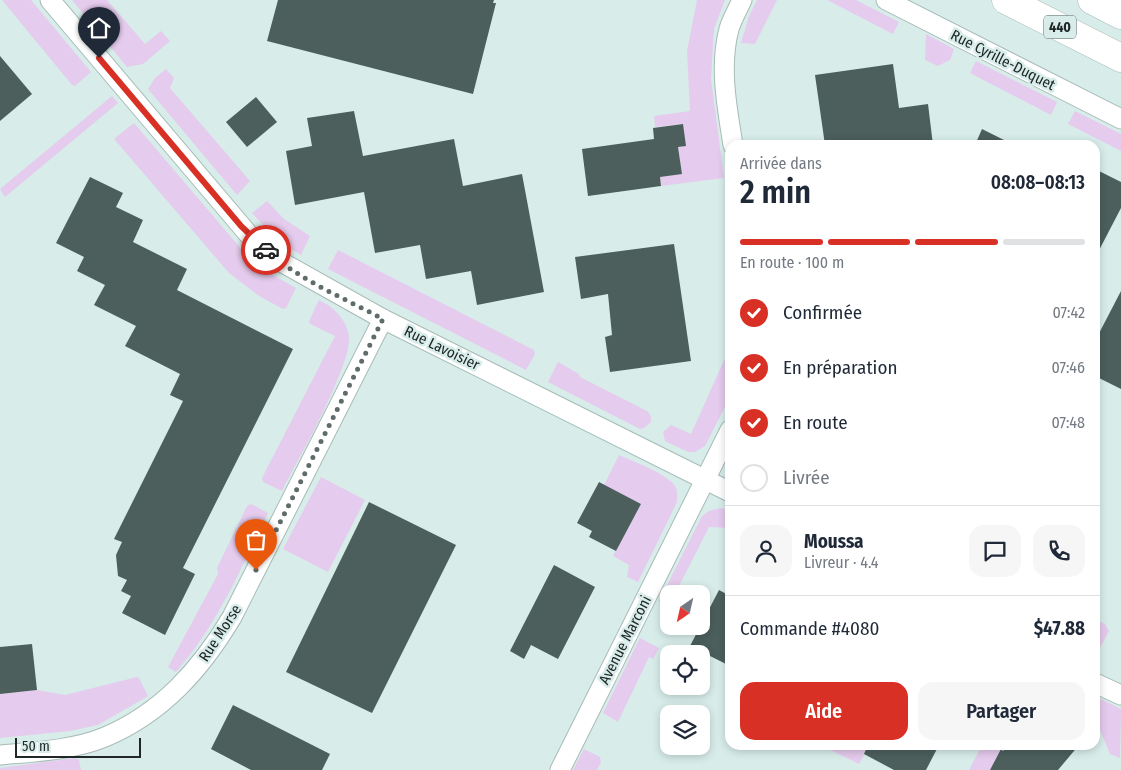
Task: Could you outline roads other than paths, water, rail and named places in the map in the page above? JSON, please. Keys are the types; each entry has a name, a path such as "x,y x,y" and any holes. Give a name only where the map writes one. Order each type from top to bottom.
{"highway":[{"name":"440","path":"1006,0 1118,57"},
{"name":"440","path":"1092,0 1121,15"}],"street":[{"name":"Rue Lavoisier","path":"50,0 249,235 276,259 383,319 725,489"},
{"path":"732,140 724,86 724,54 730,28 742,0"},
{"name":"Rue Cyrille-Duquet","path":"886,0 1121,120"},
{"name":"Rue Morse","path":"0,755 56,749 104,738 151,712 181,685 212,652 232,617 383,319"},
{"name":"Avenue Marconi","path":"560,770 725,440"},
{"path":"1100,686 1121,696"}]}
